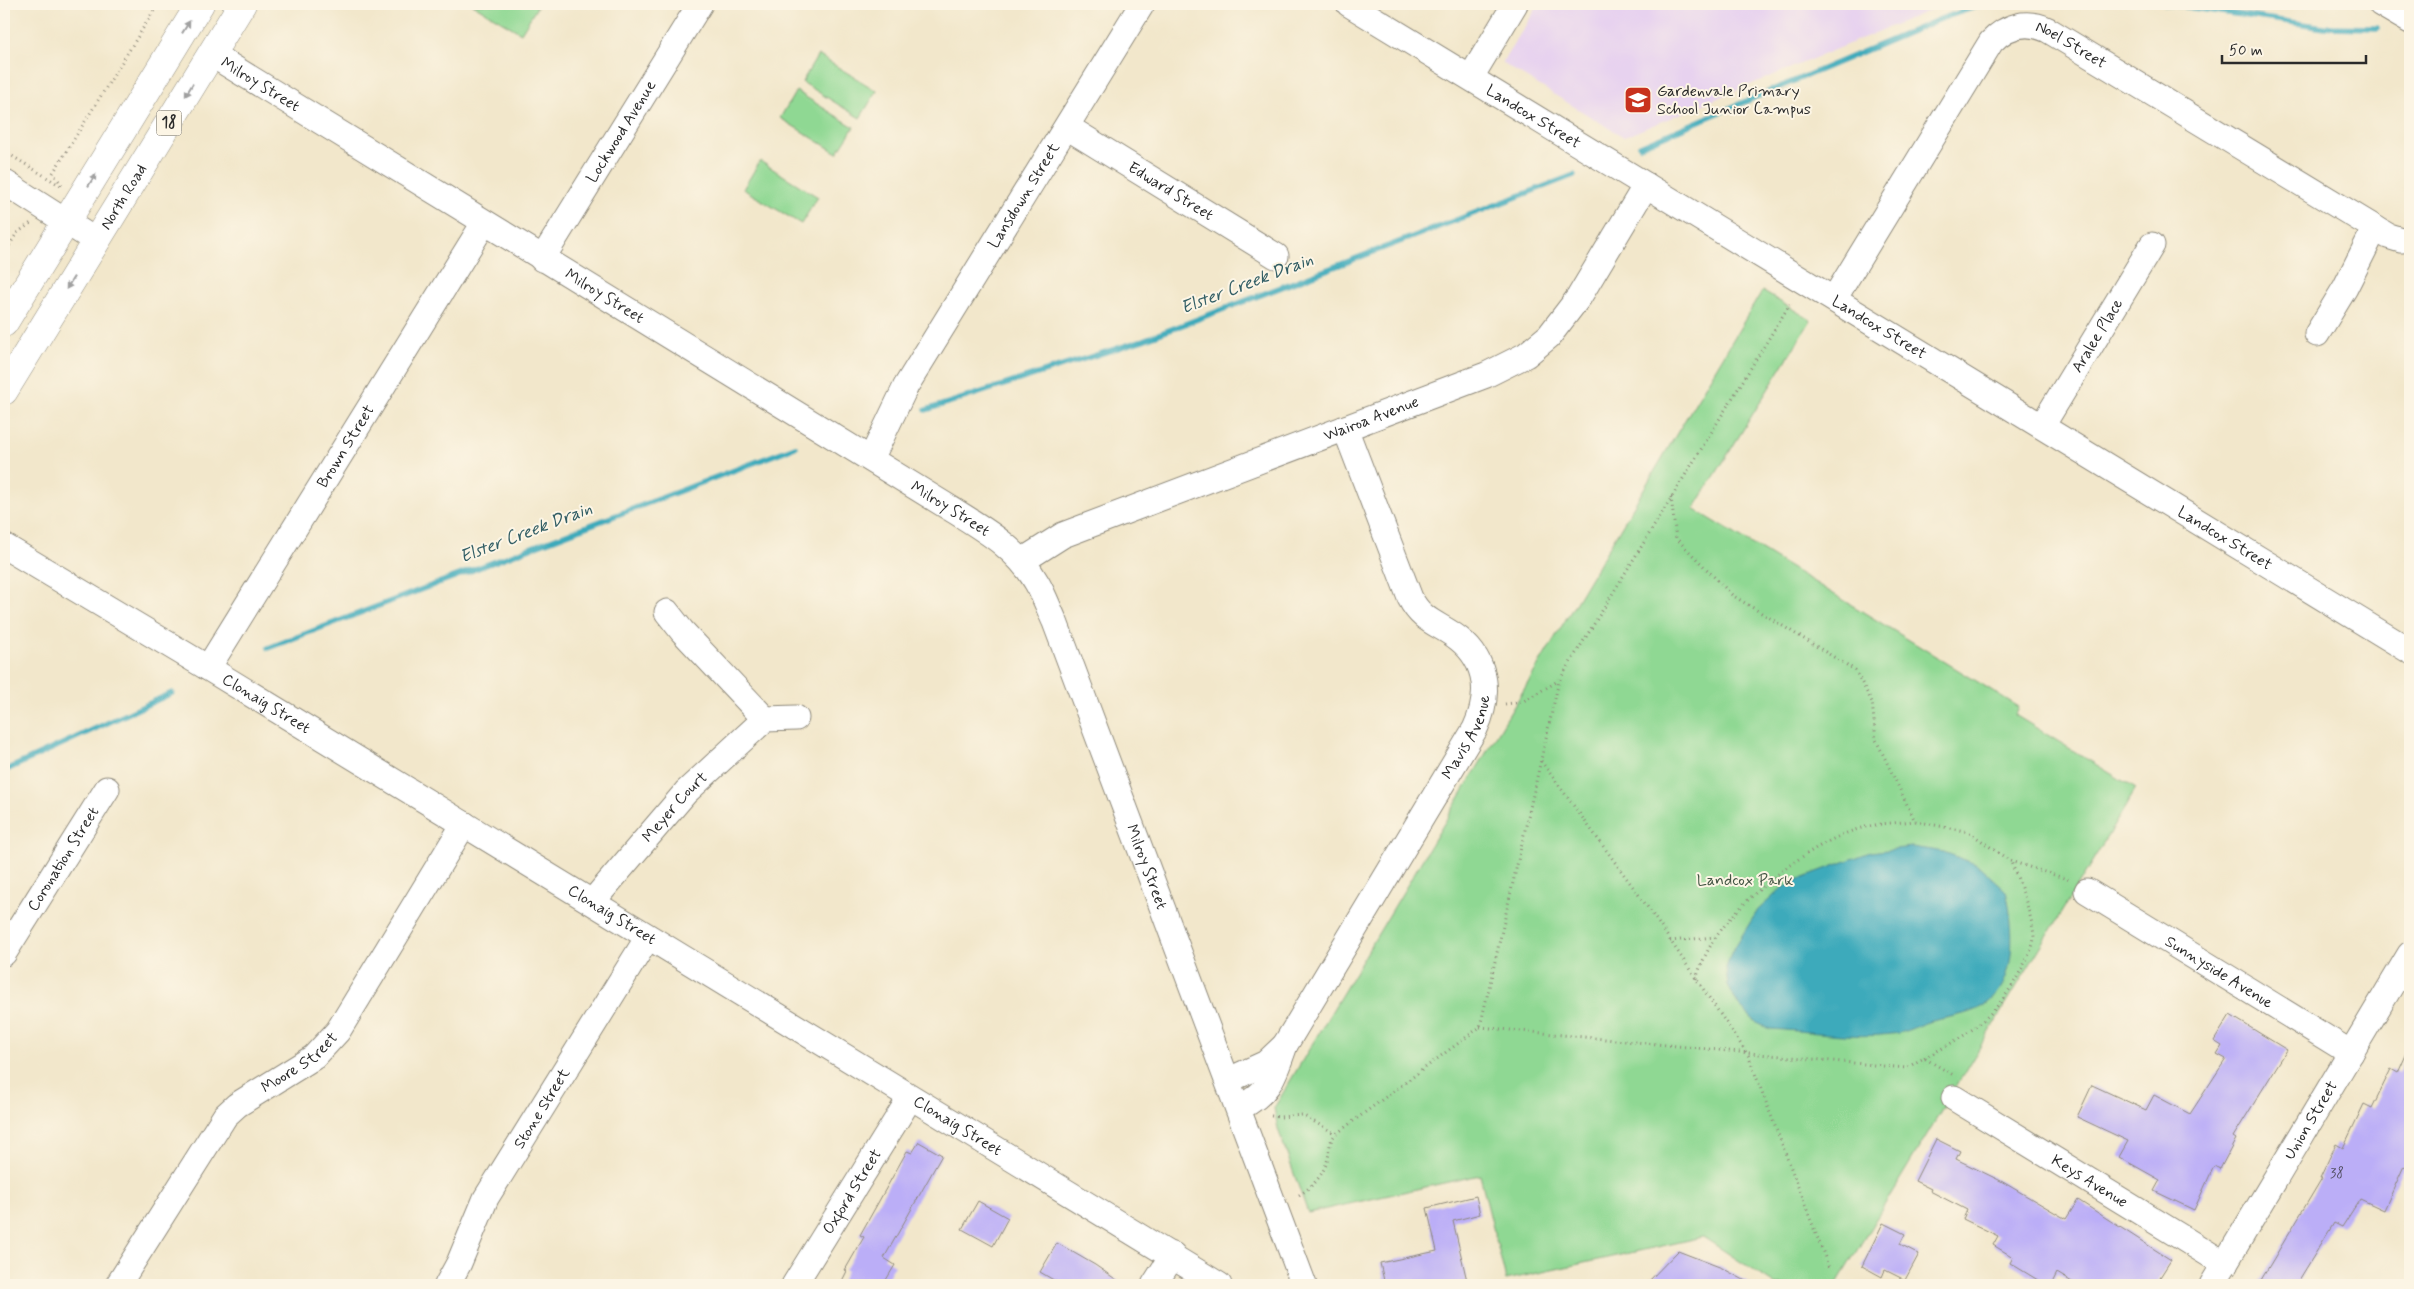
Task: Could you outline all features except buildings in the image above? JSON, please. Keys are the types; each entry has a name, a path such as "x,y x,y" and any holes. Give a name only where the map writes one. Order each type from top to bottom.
{"highway":[{"name":"18","path":"4,323 200,4"},
{"name":"North Road","path":"4,391 242,4"}],"street":[{"name":"Lockwood Avenue","path":"542,259 700,4"},
{"name":"Lansdown Street","path":"863,454 1142,4"},
{"name":"Landcox Street","path":"1349,4 2410,651"},
{"path":"1471,77 1515,4"},
{"name":"Noel Street","path":"1834,299 1991,42 2006,29 2028,24 2048,30 2391,234"},
{"name":"Milroy Street","path":"211,54 542,259 863,454 986,531 1022,561 1037,583 1054,622 1229,1080 1304,1285"},
{"name":"Edward Street","path":"1067,127 1276,256"},
{"path":"4,182 96,241"},
{"name":"Wairoa Avenue","path":"1022,561 1063,535 1486,375 1526,355 1549,336 1579,297 1646,184"},
{"name":"Brown Street","path":"208,668 484,223"},
{"path":"2317,334 2345,288 2391,234"},
{"name":"Aralee Place","path":"2042,426 2152,245"},
{"name":"Mavis Avenue","path":"1239,1108 1260,1096 1275,1074 1285,1045 1475,729 1486,699 1482,671 1468,647 1423,616 1410,598 1346,428"},
{"name":"Clonaig Street","path":"4,546 208,668 910,1098 1173,1255 1219,1285"},
{"path":"667,612 682,631 765,719 796,718"},
{"name":"Meyer Court","path":"592,902 686,792 765,719"},
{"name":"Coronation Street","path":"4,953 106,789"},
{"name":"Moore Street","path":"118,1285 225,1116 237,1105 314,1058 338,1031 464,824"},
{"name":"Sunnyside Avenue","path":"2082,888 2351,1053"},
{"name":"Stone Street","path":"447,1285 486,1198 648,937"},
{"name":"Union Street","path":"2212,1285 2410,954"},
{"name":"Mavis Avenue","path":"1229,1080 1266,1063 1285,1045"},
{"name":"Keys Avenue","path":"1956,1088 2225,1264"},
{"name":"Oxford Street","path":"794,1285 910,1098"},
{"path":"1154,1285 1173,1255"}],"path":[{"path":"4,151 66,189 53,173 158,4"},
{"path":"1299,1195 1319,1180 1328,1155 1330,1143 1336,1134 1480,1027 1559,681 1790,304"},
{"path":"1671,496 1676,538 1732,595 1855,670 1872,702 1876,740 1915,821"},
{"path":"1504,704 1522,702 1559,681"},
{"path":"1541,760 1670,940 1748,1055 1829,1268"},
{"path":"1696,979 1716,937 1753,896 1800,858 1858,829 1915,821 1969,832 2010,861 2071,880 2082,888"},
{"path":"1480,1027 1748,1055 1906,1068 1956,1041 1984,1022 2009,991 2030,951 2034,931 2010,861"},
{"path":"1670,940 1716,937"},
{"path":"1924,1058 1956,1088"},
{"path":"1271,1116 1302,1115 1336,1134"}],"shaded area":[{"name":"Gardenvale Primary School Junior Campus","path":"1539,4 1945,4 1624,137 1502,63"}],"green space":[{"path":"472,4 533,4 537,7 521,33"},
{"path":"818,55 877,91 860,118 802,82"},
{"path":"796,91 854,127 837,153 780,118"},
{"path":"760,161 818,197 801,224 743,189"},
{"name":"Landcox Park","path":"1762,291 1811,320 1694,509 2019,707 2015,715 2136,789 1836,1285 1776,1285 1703,1237 1506,1280 1480,1175 1308,1213 1278,1129 1274,1108"}],"water":[{"path":"1912,847 1944,852 1978,865 2006,891 2011,921 2011,954 2003,985 1995,997 1971,1012 1932,1021 1902,1032 1862,1036 1770,1029 1758,1024 1739,1006 1728,986 1726,968 1731,953 1758,910 1781,889 1799,879 1870,852"}],"waterway":[{"name":"Elster Creek Drain","path":"1640,146 1943,18 1984,4"},
{"name":"Elster Creek Drain","path":"2166,4 2324,27 2377,28"},
{"name":"Elster Creek Drain","path":"926,410 1143,340 1574,175"},
{"name":"Elster Creek Drain","path":"268,648 795,447"},
{"name":"Elster Creek Drain","path":"4,771 172,693"}],"place":[{"name":"Gardenvale Primary School Junior Campus","path":"1638,100"}]}
